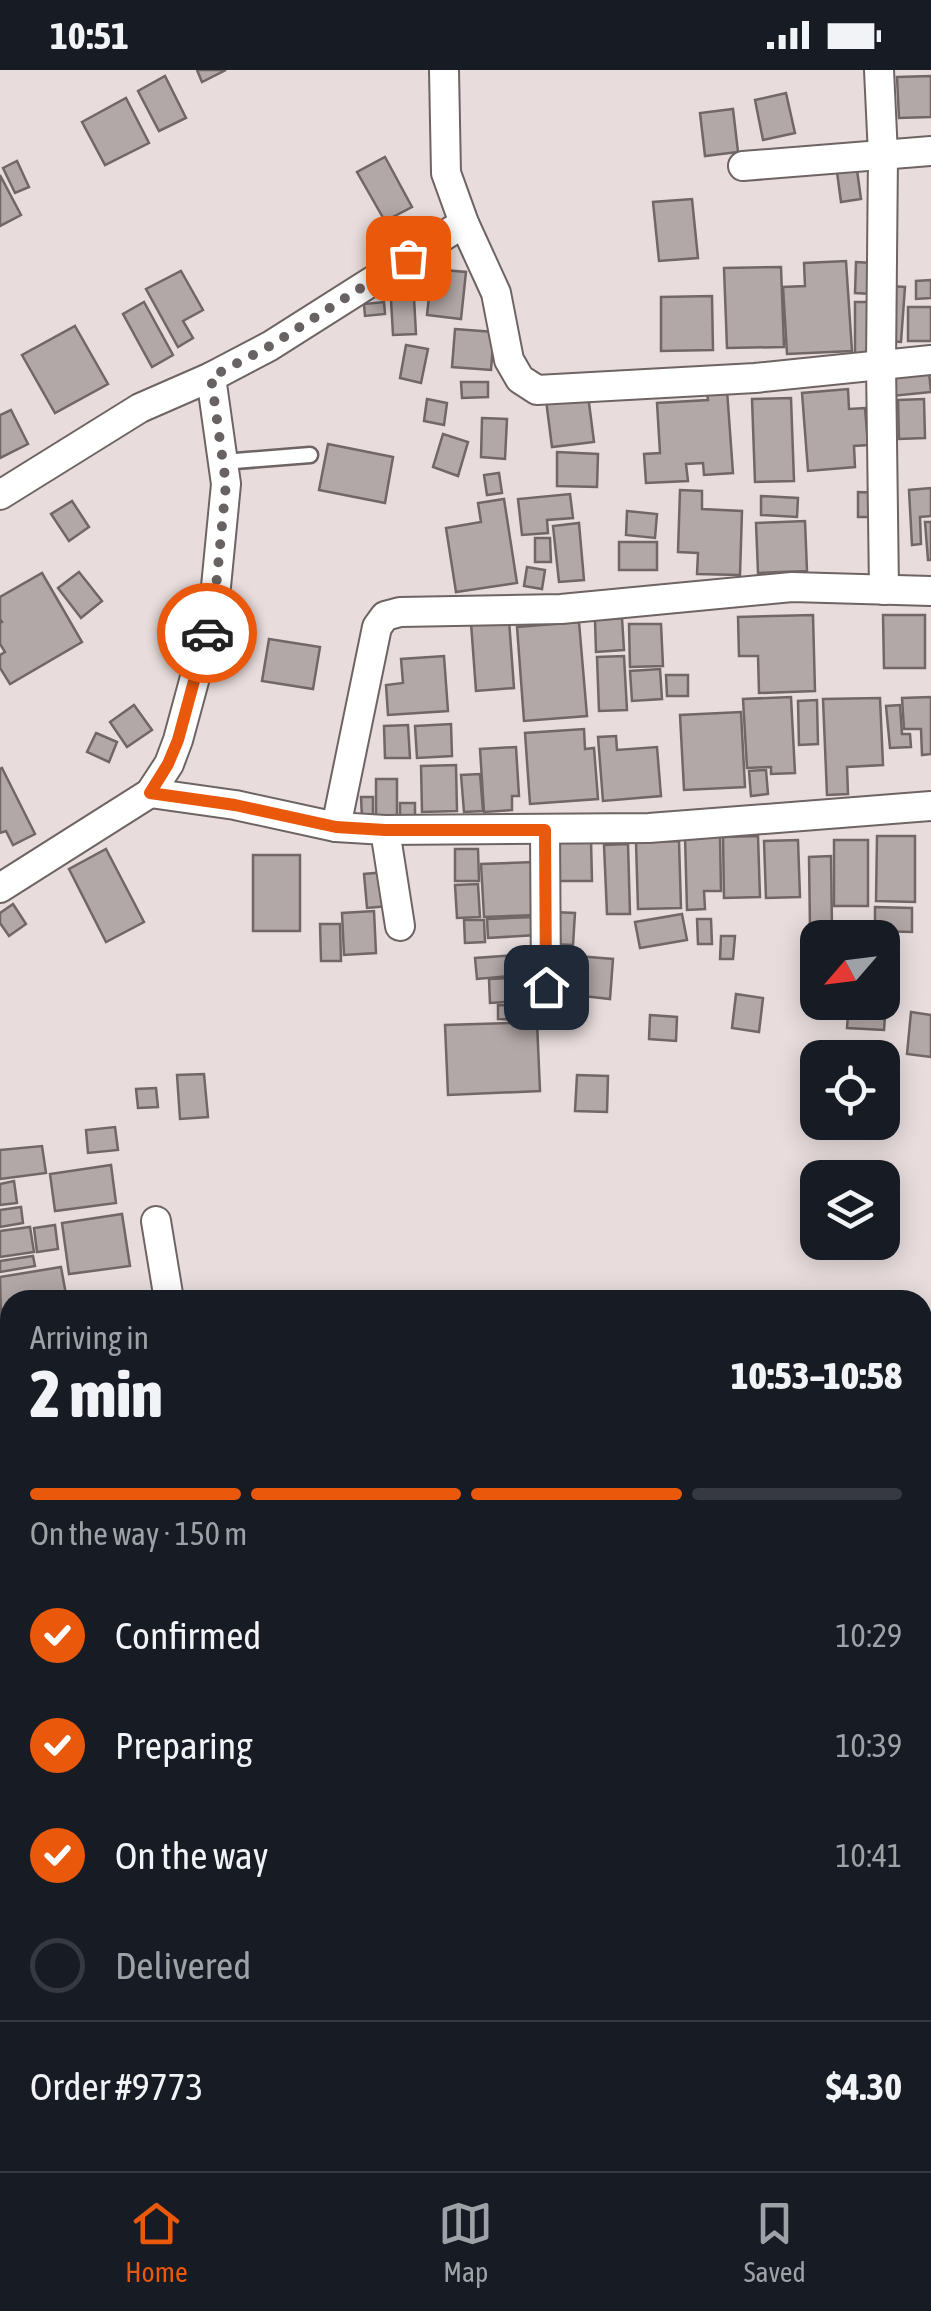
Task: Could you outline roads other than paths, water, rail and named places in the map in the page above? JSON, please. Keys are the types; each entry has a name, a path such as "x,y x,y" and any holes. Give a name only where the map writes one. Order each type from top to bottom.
{"street":[{"path":"444,70 446,173 496,293 510,360 520,379 537,390 755,378 931,360"},
{"path":"879,70 884,590"},
{"path":"743,166 931,150"},
{"path":"0,496 140,408 270,346 464,224"},
{"path":"0,888 150,793 178,740 214,608 226,484 211,377"},
{"path":"336,827 377,627 384,616 400,612 561,609 792,587 931,591"},
{"path":"150,793 235,805 336,827 385,830 649,828 931,806"},
{"path":"385,830 400,926"},
{"path":"545,830 546,987"},
{"path":"156,1221 167,1290"}],"lane":[{"path":"223,462 310,455"}]}
